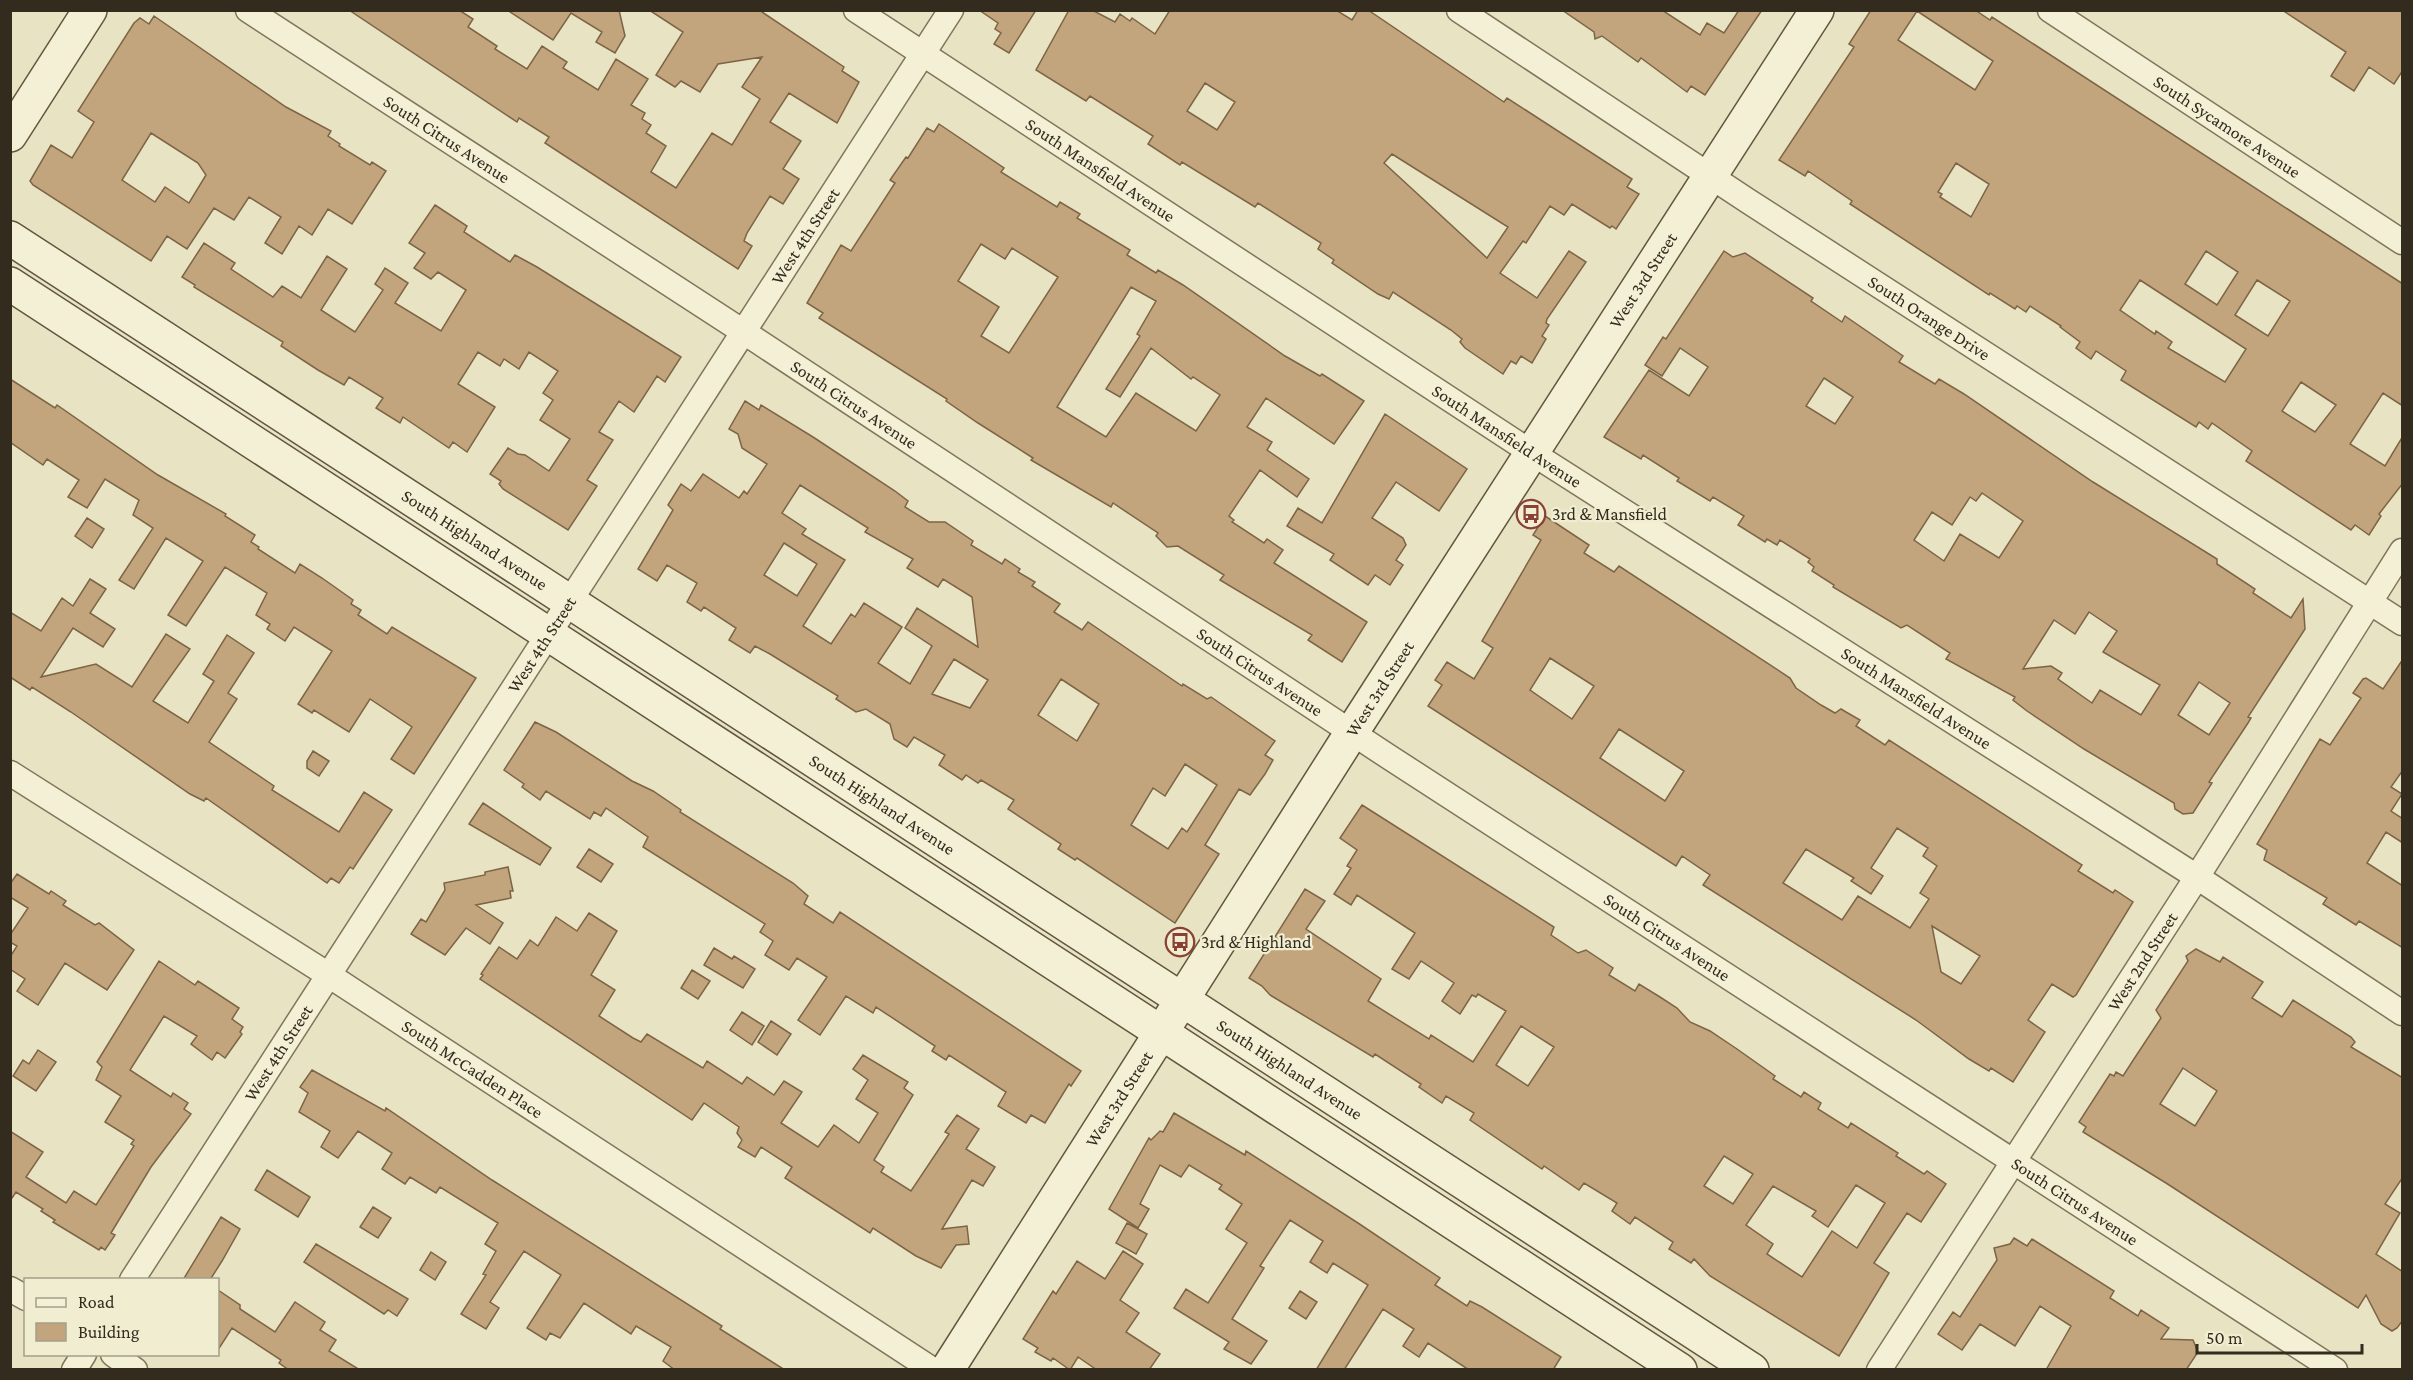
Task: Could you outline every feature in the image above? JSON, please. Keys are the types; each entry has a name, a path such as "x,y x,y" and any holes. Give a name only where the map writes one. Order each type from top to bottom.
{"main road":[{"path":"10,135 90,10"},
{"name":"West 3rd Street","path":"946,1370 1352,732 1817,10"},
{"name":"South Highland Avenue","path":"10,238 1752,1370"},
{"name":"South Highland Avenue","path":"10,284 549,632 1680,1370"}],"street":[{"name":"South Citrus Avenue","path":"248,10 744,332 1352,732 2335,1370"},
{"name":"South Mansfield Avenue","path":"856,10 1532,453 2197,877 2403,1013"},
{"name":"West 4th Street","path":"133,1278 327,974 951,10"},
{"name":"South Orange Drive","path":"1459,10 1710,176 2403,623"},
{"name":"South Sycamore Avenue","path":"2050,10 2403,242"},
{"name":"West 2nd Street","path":"1879,1370 2197,877 2403,551"},
{"name":"South McCadden Place","path":"10,773 327,974 933,1370"},
{"path":"10,1288 24,1297"},
{"path":"74,1370 83,1356"},
{"path":"115,1356 135,1370"}],"building":[{"path":"349,10 459,10 473,19 468,27 497,46 495,49 527,69 542,46 567,62 563,68 598,90 616,59 648,79 631,105 645,113 642,119 651,125 646,133 666,146 651,172 676,188 712,133 732,145 760,99 742,87 762,57 718,64 700,92 681,81 675,87 656,75 683,32 649,10 759,10 844,67 842,71 859,82 837,123 789,93 770,122 801,141 783,169 799,179 783,204 770,196 747,233 744,241 752,246 738,269 545,143 549,137 519,118 517,122"},
{"path":"507,10 619,10 625,36 615,53 596,42 602,32 571,13 553,40"},
{"path":"979,10 1036,10 1009,53 994,44 1001,33 995,29 998,23"},
{"path":"1069,10 1092,10 1115,22 1120,14 1130,21 1132,18 1155,34 1170,10 1336,10 1352,20 1358,10 1368,10 1504,102 1507,98 1632,179 1627,187 1639,194 1616,229 1612,226 1610,228 1572,204 1564,215 1550,206 1526,243 1523,241 1500,273 1537,298 1569,251 1586,262 1547,319 1546,323 1549,325 1542,336 1546,339 1532,363 1521,356 1516,364 1511,361 1503,374 1465,348 1460,342 1462,339 1451,330 1393,292 1389,299 1378,294 1332,263 1334,260 1318,249 1321,243 1258,203 1255,207 1182,162 1180,165 1148,144 1153,136 1090,96 1086,101 1036,70","holes":["1205,83 1235,102 1217,130 1187,111","1392,154 1508,227 1487,258 1384,163"]},
{"path":"1562,10 1662,10 1700,35 1707,23 1724,33 1739,10 1762,10 1705,95 1691,86 1687,92 1641,58 1638,62 1602,36 1595,39 1594,32"},
{"path":"1871,10 1975,10 1990,20 1992,17 2403,284 2403,406 2383,393 2350,444 2385,466 2403,436 2403,483 2379,514 2381,516 2369,535 2355,525 2351,530 2246,461 2252,451 2212,423 2208,429 2199,422 2196,427 2121,380 2126,371 2096,351 2091,359 2076,348 2080,342 2061,326 2030,306 2026,312 2017,306 2015,309 1990,293 1989,295 1850,204 1852,201 1808,171 1805,176 1779,160 1854,47 1849,44","holes":["1917,11 1993,61 1975,90 1898,40","1956,163 1989,184 1971,217 1940,197 1942,194 1938,192","2206,251 2238,272 2217,305 2185,284","2140,280 2246,349 2225,382 2168,348 2172,342 2156,331 2155,334 2120,310","2257,280 2290,301 2268,336 2235,315","2301,382 2336,405 2315,432 2282,411"]},
{"path":"2282,10 2403,10 2403,70 2394,84 2369,67 2354,91 2331,76 2346,52"},
{"path":"154,16 286,107 331,131 328,136 340,144 339,146 370,165 372,162 386,171 352,224 328,209 312,235 299,226 282,254 265,243 281,217 249,197 234,220 214,208 187,249 167,236 151,261 33,185 30,181 51,145 72,158 94,122 78,111 134,23 140,18 149,24","holes":["151,133 198,163 206,175 189,203 165,187 155,202 122,180"]},
{"path":"939,124 1004,168 1001,172 1057,207 1060,202 1080,214 1077,218 1130,250 1127,255 1156,273 1158,270 1183,285 1285,356 1320,376 1322,374 1364,401 1334,444 1266,398 1247,427 1272,442 1267,450 1309,479 1297,497 1260,470 1229,516 1234,520 1232,522 1264,543 1267,539 1283,550 1274,563 1367,622 1342,662 1308,640 1312,635 1220,580 1224,575 1178,546 1167,547 1156,536 1158,533 1113,503 1111,507 1031,460 1033,458 978,423 946,401 947,399 819,318 823,313 807,303 841,245 851,251 895,183 890,180 906,157 908,158 927,128 934,132","holes":["981,244 1005,259 1012,248 1058,277 1009,353 981,336 999,307 958,281","1131,287 1156,301 1137,334 1140,336 1106,389 1120,397 1151,348 1191,379 1193,377 1220,395 1196,431 1136,393 1106,437 1057,407"]},
{"path":"435,205 467,226 464,232 510,262 515,255 537,267 681,357 665,382 657,376 634,412 619,401 599,432 613,440 587,480 597,486 568,530 503,489 499,484 501,481 490,474 508,448 525,455 549,471 570,439 540,420 553,400 543,393 558,371 529,352 519,369 504,359 500,366 478,352 458,384 495,407 467,452 453,442 449,448 403,417 400,423 376,408 383,398 349,377 344,385 318,370 281,346 283,342 194,287 195,285 182,277 204,243 235,263 231,269 273,297 282,286 301,298 327,256 347,269 321,310 355,332 383,290 375,284 385,268 408,283 395,303 441,331 466,290 438,272 431,279 414,268 425,253 409,243"},
{"path":"1724,251 1733,257 1745,253 1813,298 1811,301 1842,322 1845,316 1903,356 1899,362 1935,384 1939,379 1964,394 2093,482 2217,559 2217,564 2255,589 2253,593 2291,618 2303,599 2305,629 2248,717 2251,718 2209,782 2212,783 2193,813 2183,814 2175,809 2174,803 2084,749 2027,711 2013,700 2015,697 1946,659 1950,653 1907,625 1901,628 1833,587 1834,585 1812,571 1814,567 1808,562 1810,559 1780,540 1777,545 1767,539 1765,542 1738,525 1744,516 1713,497 1710,501 1677,481 1679,478 1643,455 1641,459 1604,437 1649,370 1689,396 1708,367 1680,348 1662,376 1645,365 1663,337 1666,339","holes":["1824,378 1853,397 1835,424 1806,406","1982,493 2023,521 1999,558 1960,534 1944,561 1914,540 1932,512 1952,525 1970,497 1976,501","2089,612 2117,631 2103,652 2160,685 2141,715 2100,690 2092,703 2058,679 2062,673 2051,666 2023,669 2054,620 2075,634","2199,682 2230,703 2209,735 2178,715"]},
{"path":"10,379 55,408 57,405 158,475 226,514 225,516 255,535 251,542 259,547 258,549 295,573 300,564 322,578 353,600 351,604 361,610 358,615 387,634 392,627 476,678 414,774 391,759 412,727 370,699 349,732 314,710 312,713 298,704 332,651 294,627 285,641 267,629 270,624 256,615 267,593 225,567 186,626 168,615 203,561 166,538 134,589 119,580 153,528 133,515 139,500 105,479 87,508 68,497 79,480 47,459 43,465 10,442"},
{"path":"745,401 759,410 761,405 895,491 908,501 905,507 929,522 945,522 973,541 971,545 1002,564 1005,559 1020,569 1018,572 1035,582 1032,586 1060,604 1054,612 1082,630 1088,622 1182,686 1183,684 1207,699 1211,697 1275,741 1265,755 1273,760 1265,774 1250,795 1239,789 1205,845 1219,854 1175,923 1077,858 1075,860 1058,849 1061,844 1008,809 1014,800 981,780 978,783 966,775 962,780 939,765 945,755 914,737 907,747 894,739 890,724 866,709 856,712 836,699 838,696 770,654 755,646 750,653 729,640 736,628 704,607 701,611 687,602 697,583 667,565 657,581 638,569 673,510 668,505 681,484 691,491 703,474 739,498 744,491 747,494 767,464 742,448 738,434 729,429","holes":["800,485 868,528 865,532 913,559 907,568 938,587 943,579 972,597 978,647 917,608 905,628 932,646 910,684 878,663 902,627 864,603 855,617 851,614 831,644 803,626 845,560 802,534 806,529 782,513","784,543 817,564 797,596 764,575","954,659 988,680 970,708 932,694","1061,679 1099,704 1077,741 1038,715","1185,764 1217,785 1187,832 1182,828 1168,849 1131,825 1153,788 1165,796"]},
{"path":"1385,414 1467,469 1439,511 1396,482 1372,518 1403,538 1406,545 1396,560 1403,565 1390,585 1375,575 1368,585 1330,560 1334,554 1287,526 1298,508 1322,523"},
{"path":"1545,516 1589,545 1584,553 1614,572 1619,566 1790,678 1796,688 1821,705 1835,713 1841,709 1860,720 1856,726 1885,745 1889,740 2082,865 2078,871 2113,893 2115,890 2133,902 2076,995 2073,997 2052,984 2028,1020 2045,1032 2013,1082 1991,1068 1989,1071 1969,1059 1916,1020 1703,885 1710,875 1682,856 1676,866 1428,706 1442,685 1435,680 1447,662 1474,679 1493,648 1482,641 1541,540 1533,535","holes":["1550,658 1594,686 1572,719 1530,690","1619,729 1684,771 1665,801 1600,758","1897,828 1928,848 1923,856 1937,866 1920,893 1929,899 1910,928 1858,896 1842,920 1783,883 1806,849 1854,878 1851,881 1871,894 1883,876 1871,868","1932,926 1980,956 1961,984 1941,972"]},
{"path":"87,518 104,529 92,548 75,536"},
{"path":"90,579 106,589 90,613 115,629 103,647 73,628 41,677 96,664 132,687 166,634 190,649 153,701 188,723 214,681 203,674 227,635 254,653 228,693 237,699 209,742 274,786 272,790 339,832 364,792 392,810 353,869 350,867 339,883 331,878 327,883 206,798 204,801 190,794 71,712 32,687 30,690 10,677 10,612 41,631 62,598 73,606"},
{"path":"2403,659 2403,770 2391,787 2402,794 2391,811 2403,819 2403,843 2386,832 2367,863 2403,886 2403,948 2359,921 2356,925 2323,904 2327,898 2264,860 2267,850 2257,844 2320,739 2330,745 2361,698 2353,693 2363,679 2366,678 2383,689"},
{"path":"535,722 556,732 632,781 653,791 681,810 680,812 793,883 808,896 804,904 833,923 840,912 1081,1071 1071,1086 1069,1084 1045,1123 1031,1115 1026,1123 998,1106 1006,1092 949,1055 946,1060 932,1051 935,1046 876,1007 873,1013 846,996 820,1035 798,1020 827,977 797,958 789,970 765,955 773,941 760,932 765,924 643,847 648,837 606,808 601,816 594,812 590,819 546,791 540,800 522,787 524,784 504,770"},
{"path":"313,751 329,761 319,776 307,768 307,761"},
{"path":"483,803 551,848 540,865 469,824"},
{"path":"1362,805 1554,927 1551,935 1578,953 1586,950 1613,968 1609,975 1635,991 1639,984 1660,997 1677,1008 1690,1022 1710,1031 1775,1076 1773,1079 1801,1097 1804,1092 1821,1103 1818,1109 1848,1128 1851,1123 1898,1153 1896,1156 1924,1174 1927,1171 1946,1184 1921,1222 1907,1213 1874,1263 1889,1273 1839,1356 1710,1276 1694,1259 1691,1263 1669,1249 1673,1242 1635,1217 1630,1224 1612,1211 1617,1203 1584,1183 1579,1190 1544,1166 1542,1169 1470,1120 1474,1113 1446,1096 1442,1103 1419,1087 1421,1084 1375,1054 1373,1057 1270,995 1262,986 1249,978 1305,889 1325,901 1306,929 1381,979 1368,1001 1429,1039 1431,1035 1473,1062 1506,1011 1478,994 1476,997 1472,995 1460,1014 1442,1001 1454,983 1421,961 1409,979 1392,969 1415,933 1357,895 1351,905 1334,894 1351,868 1347,866 1357,850 1340,838","holes":["1521,1026 1554,1047 1528,1086 1496,1065","1724,1156 1753,1174 1733,1204 1704,1186","1856,1185 1885,1203 1857,1248 1832,1231 1802,1277 1767,1254 1773,1244 1746,1225 1773,1186 1816,1211 1812,1216 1828,1227"]},
{"path":"589,849 613,864 601,882 577,867"},
{"path":"508,867 513,891 510,891 511,898 476,905 503,923 490,944 466,928 445,955 411,934 421,919 426,922 445,890 444,883 485,875 485,872"},
{"path":"17,874 49,894 51,891 66,901 63,905 95,925 99,923 134,950 107,990 65,963 38,1005 17,991 25,979 10,969 10,957 17,946 10,942 10,935 28,908 10,897 10,884"},
{"path":"589,913 617,931 591,975 615,990 599,1016 641,1042 647,1034 703,1068 707,1061 742,1084 747,1077 774,1095 784,1081 802,1092 781,1123 818,1147 834,1125 859,1143 878,1113 856,1099 868,1080 853,1069 863,1055 908,1082 904,1088 913,1095 874,1160 884,1167 881,1172 911,1191 949,1134 945,1132 957,1115 979,1129 966,1149 995,1167 983,1186 972,1180 942,1229 967,1226 969,1244 956,1245 941,1268 916,1256 873,1228 870,1233 785,1178 792,1167 761,1147 755,1157 738,1147 742,1140 737,1133 739,1127 704,1103 692,1120 480,979 499,947 517,959 530,940 538,946 556,917 577,931"},
{"path":"714,948 732,959 734,956 755,969 743,988 704,965"},
{"path":"2196,949 2220,962 2223,957 2263,982 2252,998 2282,1017 2293,1000 2351,1037 2355,1042 2351,1047 2403,1078 2403,1177 2385,1204 2400,1213 2376,1254 2403,1272 2403,1320 2392,1331 2381,1324 2366,1295 2358,1308 2083,1132 2086,1127 2079,1122 2110,1074 2114,1076 2116,1072 2123,1076 2161,1018 2156,1010 2188,961 2186,956","holes":["2183,1068 2217,1091 2195,1126 2160,1104"]},
{"path":"159,961 195,985 198,981 239,1008 232,1019 243,1027 240,1032 242,1034 225,1058 217,1052 212,1060 191,1044 197,1036 164,1016 130,1070 171,1097 173,1093 188,1103 184,1109 191,1114 151,1167 111,1233 115,1235 105,1250 101,1247 99,1250 53,1222 55,1220 41,1211 43,1209 16,1192 10,1201 10,1131 43,1152 26,1177 66,1203 74,1191 96,1205 134,1146 131,1144 134,1140 105,1122 121,1096 96,1080 102,1067 97,1062"},
{"path":"692,970 710,981 698,999 681,988"},
{"path":"742,1012 764,1026 752,1045 730,1030"},
{"path":"771,1021 791,1034 777,1055 758,1042"},
{"path":"38,1050 56,1062 36,1091 13,1076 23,1060 29,1064"},
{"path":"312,1070 385,1111 386,1108 492,1180 722,1326 720,1329 785,1370 675,1370 663,1361 671,1347 636,1326 631,1334 584,1303 560,1338 550,1333 546,1340 527,1328 561,1275 524,1251 490,1302 499,1308 486,1329 461,1314 486,1275 483,1274 496,1251 485,1244 498,1223 440,1187 436,1193 410,1177 405,1184 382,1169 392,1153 358,1131 338,1158 321,1147 330,1131 299,1112 308,1093 300,1087"},
{"path":"1174,1113 1245,1155 1246,1151 1358,1223 1440,1278 1435,1285 1467,1306 1470,1301 1482,1307 1561,1357 1553,1370 1469,1370 1428,1343 1419,1357 1403,1346 1414,1329 1383,1309 1344,1370 1316,1370 1368,1285 1333,1263 1327,1273 1310,1262 1323,1241 1290,1220 1260,1266 1264,1268 1232,1319 1267,1341 1251,1364 1224,1349 1229,1342 1174,1308 1186,1289 1208,1303 1247,1243 1226,1229 1242,1204 1219,1189 1222,1185 1189,1165 1181,1177 1160,1165 1140,1204 1149,1209 1138,1228 1109,1209 1149,1138 1151,1140 1160,1131 1163,1132"},
{"path":"267,1170 310,1197 298,1217 255,1190"},
{"path":"373,1207 391,1218 378,1238 360,1227"},
{"path":"221,1217 240,1229 211,1278 184,1278"},
{"path":"1127,1223 1147,1234 1136,1254 1116,1243"},
{"path":"2014,1238 2027,1246 2032,1239 2114,1291 2110,1298 2138,1316 2141,1310 2169,1328 2161,1339 2193,1340 2198,1352 2186,1370 2046,1370 2071,1326 2040,1306 2015,1346 1980,1324 1962,1350 1938,1334 1953,1312 1960,1317 1997,1260 1994,1248 2010,1244"},
{"path":"316,1244 408,1299 397,1316 388,1310 384,1314 304,1262"},
{"path":"1123,1251 1143,1264 1120,1300 1139,1313 1126,1332 1160,1354 1149,1370 1097,1370 1078,1357 1070,1370 1053,1358 1051,1361 1035,1352 1038,1348 1023,1339 1053,1291 1056,1294 1077,1261 1105,1279"},
{"path":"431,1252 446,1262 435,1280 420,1270"},
{"path":"219,1291 240,1305 240,1309 275,1332 295,1302 325,1322 320,1330 336,1340 329,1351 360,1370 289,1370 279,1363 281,1360 232,1328 219,1348"},
{"path":"1300,1291 1317,1302 1306,1319 1289,1308"}],"place":[{"name":"3rd & Mansfield","path":"1531,514"},
{"name":"3rd & Highland","path":"1180,942"}]}
